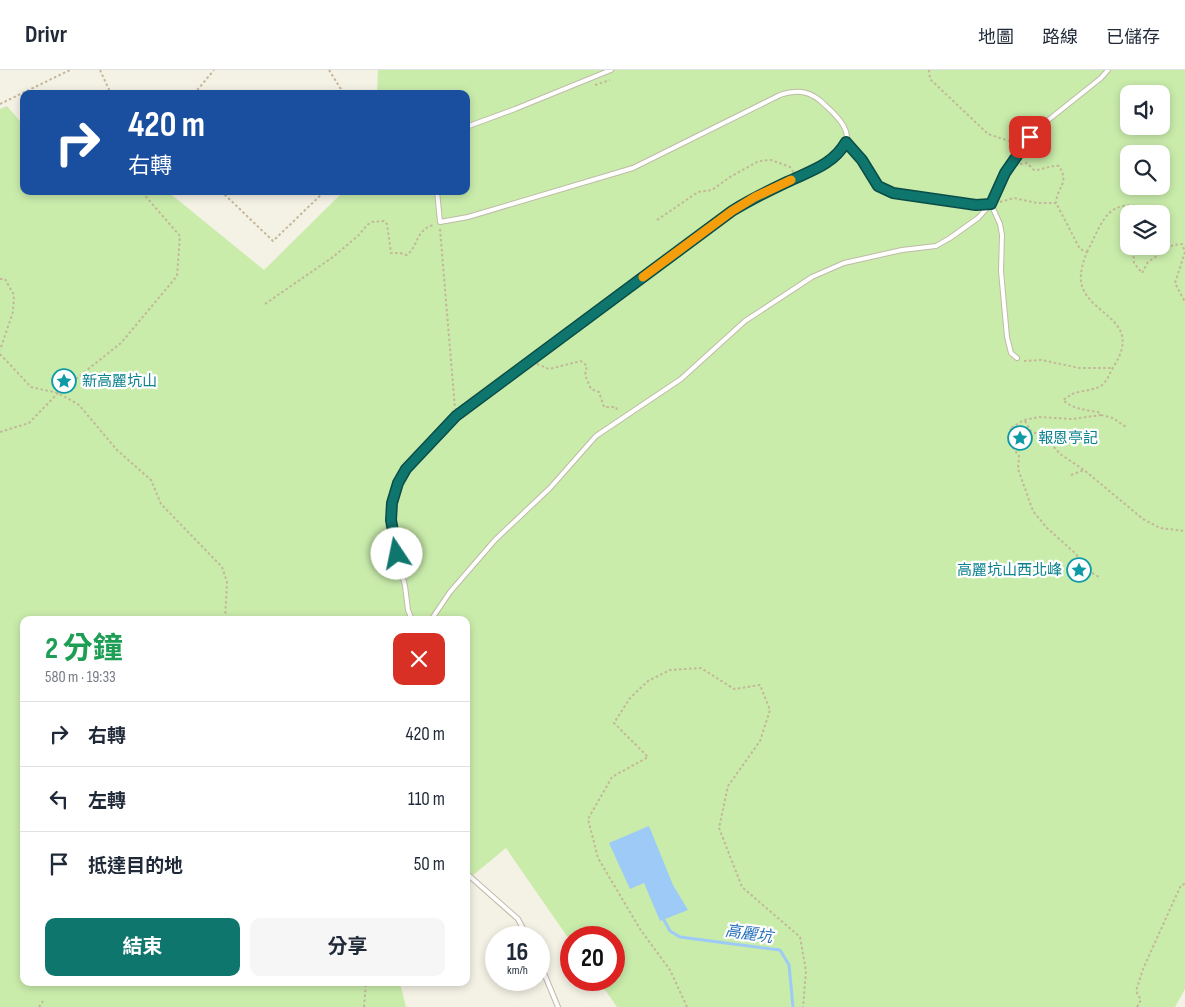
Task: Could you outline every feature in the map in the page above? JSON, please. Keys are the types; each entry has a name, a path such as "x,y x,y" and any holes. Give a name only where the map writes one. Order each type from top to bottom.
{"lane":[{"path":"470,126 534,102 611,70"},
{"path":"434,616 450,592 495,540 550,488 596,436 680,379 745,321 812,277 844,263 902,250 936,246 978,218 991,204 1005,173 1023,145 1037,129 1101,78 1108,70"},
{"path":"410,616 393,538 392,503 398,483 406,469 456,416 732,211 755,197 830,162 842,151 846,142 844,127 820,99 808,92 793,91 619,173 468,217 440,222 437,195"},
{"path":"846,142 862,160 878,186 893,193 976,205 991,204"},
{"path":"991,204 1000,224 1002,235 1001,271 1007,336 1011,353 1017,358"},
{"path":"470,877 518,919 522,926"},
{"path":"550,988 558,1007"}],"path":[{"path":"29,90 70,70"},
{"path":"100,70 109,90"},
{"path":"197,90 214,70"},
{"path":"329,70 342,90"},
{"path":"929,70 930,79 988,134 1023,145"},
{"path":"0,104 20,94"},
{"path":"657,220 698,192 712,190 730,177 759,161 771,160 790,167 796,177"},
{"path":"1005,173 1014,165 1023,163 1030,164 1034,170 1042,170 1054,165 1059,166 1065,174 1063,186 1057,195 1056,203 1080,248 1087,252"},
{"path":"0,432 30,423 58,393 121,343 177,276 180,236 144,195"},
{"path":"225,195 273,241 321,195"},
{"path":"991,204 1014,198 1037,203 1056,203"},
{"path":"1120,206 1106,216 1087,252 1082,264 1081,282 1086,294 1114,321 1121,332 1124,346 1104,383 1098,388 1072,394 1062,400 1069,406 1098,412 1101,415 1113,418 1126,427"},
{"path":"265,304 333,257 372,222 384,221 387,224 391,253 407,255 412,251 420,233 428,226 440,222 456,416"},
{"path":"1170,247 1182,244 1185,252 1175,283 1185,302"},
{"path":"1134,255 1134,263 1142,274 1148,262 1158,255"},
{"path":"0,279 5,279 14,295 13,312 0,350"},
{"path":"0,354 31,387 58,393 79,404 117,450 151,480 161,504 222,567 227,582 226,616"},
{"path":"1017,358 1021,360 1041,360 1080,368 1113,368"},
{"path":"530,361 549,369 581,361 587,366 585,375 590,389 600,392 604,407 616,407 621,419"},
{"path":"1099,577 1087,570 1076,554 1067,548 1032,511 1018,469 1019,456 1011,445 1009,436 1011,428 1024,420 1039,417 1072,419 1101,415"},
{"path":"1024,420 1031,431"},
{"path":"1011,428 1031,431 1046,438 1060,454 1084,470 1144,519 1160,528 1185,532"},
{"path":"1070,475 1084,470"},
{"path":"687,1007 670,970 640,929 598,858 588,820 612,777 648,757 614,722 630,698 648,682 670,670 701,668 734,689 760,685 770,710 760,741 728,786 718,828 742,887 800,937 806,971 804,1007"},
{"path":"1136,1007 1140,1000 1136,992 1143,969 1181,885 1185,884"},
{"path":"364,1007 366,986"},
{"path":"39,1007 44,1001"}],"green space":[{"path":"378,70 1185,70 1185,989 1175,1007 617,1007 606,991 625,991 625,926 560,926 506,848 470,878 470,616 20,616 20,986 401,986 406,1007 0,1007 0,109 7,106 20,121 20,195 172,195 264,270 340,195 470,195 470,90 377,90"}],"water":[{"path":"649,826 673,885 688,910 660,921 644,883 630,889 609,843"}],"waterway":[{"name":"高麗坑","path":"664,920 670,931 680,937 780,950 789,965 793,1007"}],"slow traffic":[{"path":"643,277 732,211 755,197 791,180"}],"place":[{"name":"新高麗坑山","path":"64,381"},
{"name":"報恩亭記","path":"1020,438"},
{"name":"高麗坑山西北峰","path":"1079,570"}],"route":[{"path":"397,554 391,520 392,503 398,483 406,469 456,416 732,211 755,197 830,162 842,151 846,142 862,160 878,186 893,193 976,205 991,204 1005,173 1030,137"}]}
